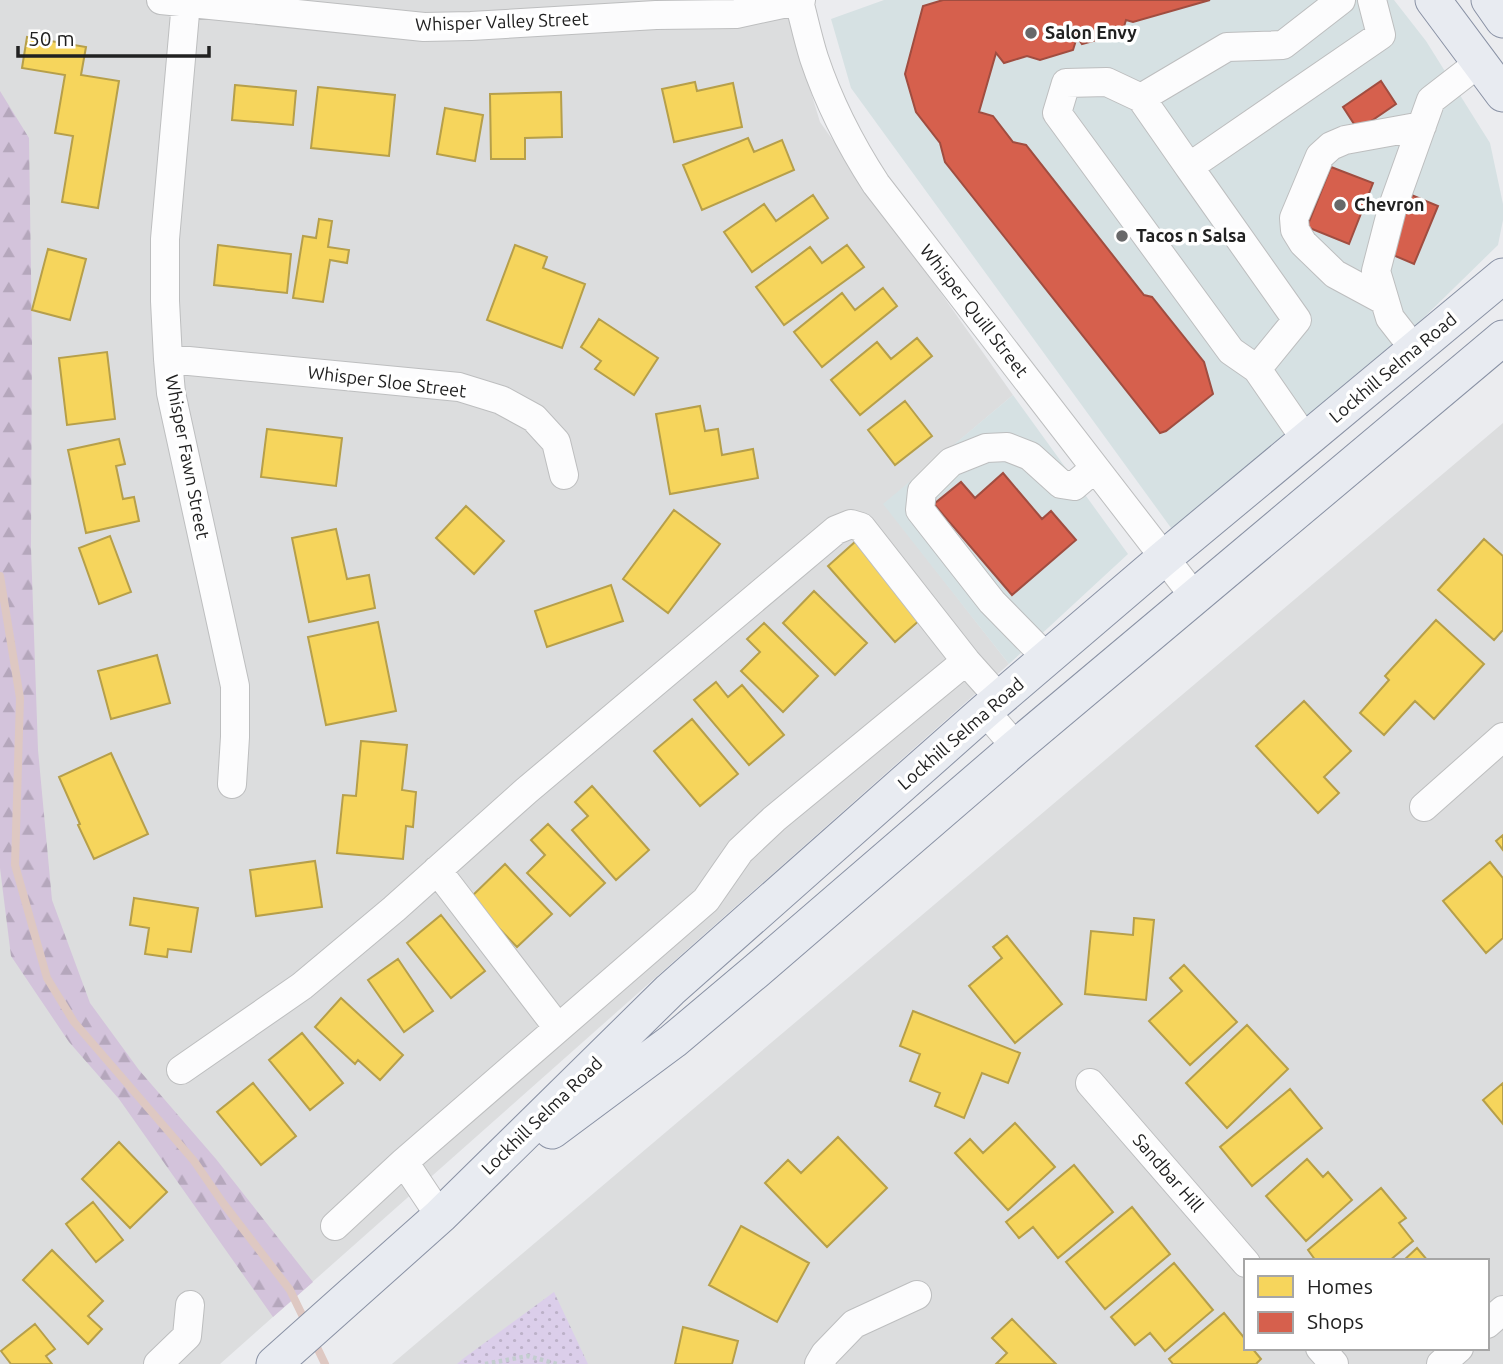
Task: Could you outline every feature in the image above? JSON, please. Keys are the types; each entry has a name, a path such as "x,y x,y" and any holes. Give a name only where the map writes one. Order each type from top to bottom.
{"main road":[{"path":"1433,0 1503,94"},
{"path":"1489,0 1503,20"},
{"name":"Lockhill Selma Road","path":"274,1364 440,1216 670,990 1047,658 1503,276"},
{"name":"Lockhill Selma Road","path":"440,1216 673,1041 1016,747 1503,338"},
{"path":"1306,440 1333,480"}],"street":[{"name":"Whisper Valley Street","path":"173,1 436,27 656,15 736,14 800,0"},
{"name":"Whisper Quill Street","path":"800,0 814,57 833,106 876,184 1194,597"},
{"path":"1141,98 1227,47 1283,45 1341,0"},
{"path":"1189,167 1381,35 1372,0"},
{"name":"Whisper Fawn Street","path":"173,1 165,239 168,359 171,393 235,686 232,784"},
{"path":"1415,350 1390,318 1376,271 1392,209 1431,100 1480,62"},
{"path":"1257,369 1297,320 1141,98 1108,82 1066,83 1056,113 1231,351 1257,369 1306,440"},
{"path":"1385,301 1335,274 1303,243 1295,230 1294,218 1320,156 1331,146 1345,140 1422,126"},
{"name":"Whisper Sloe Street","path":"168,359 459,387 501,400 534,418 556,442 564,475"},
{"path":"1047,658 992,602 920,510 922,491 951,462 986,447 1007,447 1030,456 1061,484 1074,486 1095,468"},
{"path":"181,1070 302,986 526,791 836,530 851,524 861,527 966,661 1016,747"},
{"path":"335,1226 404,1162 706,900 740,851 774,819 966,661"},
{"path":"1423,807 1503,737"},
{"path":"438,870 558,1028"},
{"name":"Sandbar Hill","path":"1090,1083 1244,1261"},
{"path":"404,1162 440,1216"},
{"path":"819,1364 854,1324 917,1295"},
{"path":"158,1364 187,1336 190,1305"},
{"path":"1489,1322 1503,1310"},
{"path":"1322,1350 1334,1364"},
{"path":"1441,1364 1457,1350"}],"path":[{"path":"485,1364 528,1356 557,1364"}],"shaded area":[{"path":"0,0 783,0 820,122 1013,395 884,504 1009,664 220,1364 0,1364"},
{"path":"884,0 1394,0 1426,41 1490,143 1503,204 1498,245 1362,378 1174,532 851,88 831,19"},
{"path":"1013,395 1128,554 1009,664 883,504"},
{"path":"1503,423 1503,1364 392,1364"},
{"path":"554,1292 588,1364 457,1364 464,1358"}],"green space":[{"path":"0,91 29,138 31,548 38,750 52,900 90,1003 139,1070 216,1159 313,1282 273,1317 119,1099 69,1042 11,956 0,868"}],"building: Homes":[{"path":"27,37 86,47 81,75 119,81 98,208 62,202 73,136 55,133 65,75 22,68"},
{"path":"695,82 697,91 733,83 742,127 674,142 662,89"},
{"path":"235,85 296,91 293,125 232,120"},
{"path":"318,87 395,95 389,156 311,148"},
{"path":"561,92 562,137 525,138 525,159 491,159 490,94"},
{"path":"445,108 483,115 475,161 437,154"},
{"path":"748,138 754,152 782,140 794,170 702,210 683,165"},
{"path":"813,195 828,218 752,272 724,232 764,204 776,221"},
{"path":"319,219 332,221 328,247 349,250 347,263 330,260 323,302 293,298 303,236 316,238"},
{"path":"218,245 291,254 287,293 214,285"},
{"path":"515,245 547,257 543,268 585,284 562,348 487,320"},
{"path":"847,245 864,267 784,325 756,287 810,247 822,263"},
{"path":"48,249 86,259 70,320 32,310"},
{"path":"883,288 897,306 822,367 794,332 842,293 855,310"},
{"path":"599,319 658,358 634,395 595,369 601,361 581,347"},
{"path":"917,338 932,356 860,415 831,380 877,342 891,359"},
{"path":"107,352 115,419 67,425 59,358"},
{"path":"905,401 932,436 895,465 868,430"},
{"path":"700,406 705,431 718,429 722,455 753,449 758,478 670,494 656,414"},
{"path":"267,429 342,438 336,486 261,477"},
{"path":"119,439 125,464 116,466 123,499 134,497 139,521 86,533 68,450"},
{"path":"466,506 504,541 474,574 436,538"},
{"path":"674,510 720,544 668,613 623,579"},
{"path":"336,529 347,579 369,575 375,608 309,622 292,538"},
{"path":"110,536 131,592 99,604 79,548"},
{"path":"1484,539 1503,556 1503,630 1494,640 1438,590"},
{"path":"856,541 922,618 895,642 828,566"},
{"path":"611,585 623,621 547,647 535,611"},
{"path":"814,591 867,643 835,675 783,623"},
{"path":"1436,620 1484,664 1434,719 1415,701 1384,735 1360,713 1389,680 1385,676"},
{"path":"378,622 396,711 326,725 308,637"},
{"path":"764,623 818,676 783,712 741,671 760,652 747,639"},
{"path":"157,655 170,703 111,719 98,671"},
{"path":"716,682 728,697 742,685 784,735 749,765 694,700"},
{"path":"1304,701 1351,751 1324,777 1339,793 1318,813 1256,746"},
{"path":"692,719 738,774 700,806 654,751"},
{"path":"361,741 407,745 402,790 416,792 413,827 406,826 403,859 337,853 343,795 356,796"},
{"path":"111,753 148,834 94,859 59,777"},
{"path":"592,786 649,850 616,880 572,830 588,816 575,802"},
{"path":"548,824 605,883 570,916 527,873 545,855 531,840"},
{"path":"1503,835 1503,850 1496,841"},
{"path":"315,861 322,907 256,916 250,870"},
{"path":"1490,862 1503,878 1503,938 1486,953 1443,901"},
{"path":"505,864 552,914 517,947 470,898"},
{"path":"134,898 198,908 191,952 168,949 167,957 145,954 149,928 130,925"},
{"path":"441,915 485,971 451,998 407,943"},
{"path":"1134,918 1154,920 1146,1000 1085,994 1091,931 1133,935"},
{"path":"1007,936 1062,1004 1015,1043 969,986 1002,958 993,947"},
{"path":"398,959 433,1011 404,1032 368,980"},
{"path":"1184,965 1237,1022 1190,1065 1149,1021 1182,991 1170,978"},
{"path":"341,998 403,1055 380,1080 358,1060 355,1064 315,1027"},
{"path":"913,1011 1020,1053 1008,1083 982,1073 964,1118 935,1106 940,1093 910,1081 920,1054 900,1046"},
{"path":"1247,1025 1288,1069 1227,1128 1186,1083"},
{"path":"302,1033 343,1083 310,1110 269,1060"},
{"path":"253,1083 296,1136 261,1165 217,1112"},
{"path":"1503,1083 1503,1124 1483,1100"},
{"path":"1290,1089 1322,1128 1252,1186 1220,1147"},
{"path":"1015,1123 1055,1167 1008,1210 955,1153 970,1139 983,1153"},
{"path":"838,1137 887,1188 827,1247 765,1183 788,1160 801,1173"},
{"path":"119,1142 167,1192 130,1228 82,1179"},
{"path":"1307,1159 1323,1177 1328,1172 1352,1200 1306,1241 1266,1196"},
{"path":"1074,1165 1113,1212 1058,1258 1033,1227 1019,1238 1006,1222"},
{"path":"1381,1188 1406,1218 1399,1223 1413,1241 1391,1259 1315,1259 1308,1250"},
{"path":"93,1202 123,1240 96,1262 66,1224"},
{"path":"1132,1207 1170,1254 1105,1309 1066,1262"},
{"path":"741,1226 809,1263 777,1322 709,1285"},
{"path":"1417,1248 1426,1259 1405,1259"},
{"path":"52,1250 103,1301 88,1316 102,1329 88,1344 23,1280"},
{"path":"1174,1263 1213,1310 1165,1351 1150,1333 1135,1345 1111,1317"},
{"path":"1224,1313 1244,1338 1244,1350 1254,1350 1261,1359 1256,1364 1173,1364 1169,1359"},
{"path":"1012,1319 1056,1364 996,1364 1007,1353 992,1338"},
{"path":"35,1324 55,1349 46,1356 52,1364 11,1364 1,1351"},
{"path":"683,1327 738,1341 732,1364 675,1364"}],"building: Shops":[{"path":"943,0 1210,0 1133,22 1126,20 1122,33 1082,44 1077,37 1073,50 1040,60 1027,56 1004,63 996,53 979,112 993,116 1013,142 1026,145 1144,295 1152,297 1204,362 1213,394 1166,431 1160,433 945,162 940,143 916,112 905,74 923,6"},
{"path":"1381,81 1396,104 1358,130 1343,107"},
{"name":"Chevron","path":"1331,167 1373,183 1349,244 1307,227"},
{"name":"Chevron","path":"1409,194 1438,206 1414,264 1386,252"},
{"path":"1003,473 1042,519 1051,511 1076,540 1012,595 934,504 961,482 975,498"}],"waterway":[{"path":"0,576 20,698 15,865 47,978 74,1022 194,1161 290,1290 306,1323"},
{"path":"314,1341 325,1364"}],"place":[{"name":"Salon Envy","path":"1031,33"},
{"name":"Chevron","path":"1340,205"},
{"name":"Tacos n Salsa","path":"1122,236"}]}
